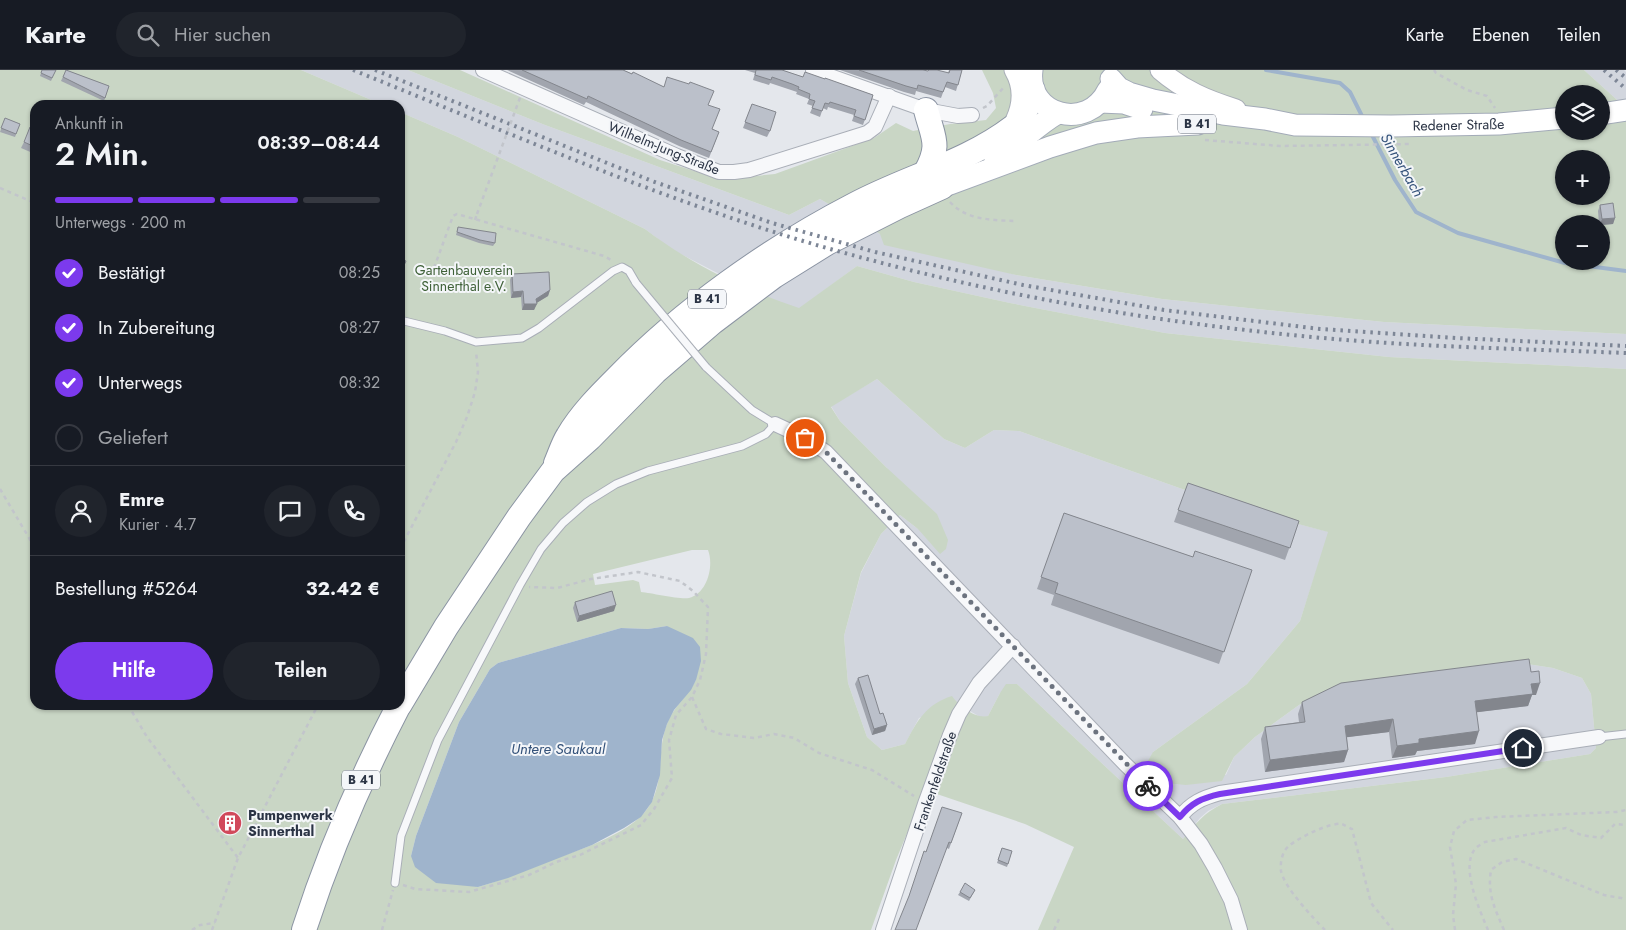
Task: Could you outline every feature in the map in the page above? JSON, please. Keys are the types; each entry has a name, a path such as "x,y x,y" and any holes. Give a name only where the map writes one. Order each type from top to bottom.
{"highway":[{"path":"926,110 936,142 933,160 934,180"},
{"name":"B 41","path":"405,696 451,619 519,517 553,471 568,436 602,393 645,350 701,303 758,263 810,230 854,205 934,180 962,157 993,141 1013,127"},
{"path":"936,142 950,154 962,157"},
{"name":"B 41","path":"304,930 344,819 397,710"}],"main road":[{"path":"1160,70 1193,94 1265,119"},
{"name":"B 41","path":"1028,75 1043,104 1058,113"},
{"name":"B 41","path":"1013,127 1031,106 1028,75"},
{"name":"Redener Straße","path":"1110,75 1119,88 1153,100 1223,114 1295,125 1328,126 1396,136 1555,119"},
{"name":"B 41","path":"1100,102 1109,88 1110,75"},
{"path":"1058,113 1069,115 1081,114 1091,110 1100,102"},
{"name":"Redener Straße","path":"1100,102 1124,103 1198,124 1249,132 1295,125"},
{"path":"1610,113 1626,110"},
{"name":"B 41","path":"934,180 998,158 1047,119 1058,113"},
{"name":"B 41","path":"934,180 1096,133 1137,127 1198,124"}],"street":[{"name":"Wilhelm-Jung-Straße","path":"483,70 677,156 719,172 749,170 867,133 875,128 889,96"},
{"path":"812,70 926,110 952,116 972,115"},
{"path":"775,424 805,438 826,452 1158,797 1180,817 1201,844 1215,868 1231,900 1240,930"},
{"name":"Frankenfeldstraße","path":"883,930 925,804 959,714 979,683 1013,646"},
{"path":"1180,817 1188,807 1201,798 1220,794 1599,737"}],"lane":[{"path":"395,883 401,836 438,740 541,549 563,523 586,502 616,484 648,471 742,446 766,434 775,424 752,410 706,367 636,283 629,271 622,267 613,271 539,328 522,338 476,342 445,331 405,321"},
{"path":"1599,737 1626,734"}],"path":[{"path":"1434,70 1467,90 1487,96 1496,109 1499,124"},
{"path":"972,115 988,106 1005,86"},
{"path":"475,220 521,95"},
{"path":"1344,145 1396,136"},
{"path":"934,180 958,210 975,217 1014,222"},
{"path":"0,188 30,201"},
{"path":"434,268 453,216 457,214 604,256 622,267"},
{"path":"405,539 467,417 475,392 478,372 476,342"},
{"path":"0,489 30,540"},
{"path":"382,930 395,883 414,889 468,892 529,875 556,862 580,855 641,825 654,809 672,778 669,740 676,715 692,697 700,680 706,654 708,607 694,591 680,581 638,572 591,579 557,588 533,588 520,585"},
{"path":"692,697 706,729 721,734 754,738 774,734 794,738 820,753 872,770 925,804"},
{"path":"131,710 147,737 238,858"},
{"path":"212,930 238,858 315,710"},
{"path":"1455,930 1453,915 1456,884 1450,846 1454,831 1467,820 1626,810"},
{"path":"1325,930 1310,916 1288,885 1281,872 1281,858 1287,846 1324,826 1341,824 1352,830 1372,903 1392,930"},
{"path":"1488,930 1471,888 1470,864 1474,849 1485,842 1566,828 1581,835 1601,838 1615,824 1626,825"},
{"path":"1504,930 1492,902 1488,884 1491,870 1502,862 1516,859 1604,894 1626,900"},
{"path":"1054,930 1060,917"},
{"path":"192,930 215,923"}],"shaded area":[{"path":"301,70 408,70 545,125 789,215 820,199 880,234 1016,275 1162,299 1384,322 1626,334 1626,369 1389,357 1165,333 1010,303 914,282 857,266 799,309 760,295 671,249 645,229 458,137 405,114 405,100 371,100"},
{"path":"1584,70 1624,70 1626,72 1626,108 1610,94 1610,85 1601,85"},
{"path":"877,379 944,439 965,448 994,430 1019,431 1230,506 1329,532 1300,621 1247,684 1153,752 1226,775 1234,757 1255,737 1299,705 1341,685 1515,662 1553,668 1582,678 1591,694 1596,748 1590,754 1446,777 1222,804 1208,811 1200,818 1183,839 1017,684 1000,693 988,716 982,718 958,704 919,718 905,744 882,750 867,737 848,683 844,636 861,573 881,534 900,515 918,529 887,468 840,421 831,406"}],"green space":[{"name":"Gartenbauverein Sinnerthal e.V.","path":"0,70 301,70 371,100 30,100 30,710 405,710 405,114 458,137 645,229 681,254 719,275 758,293 799,308 857,266 914,282 1010,303 1165,333 1389,357 1626,369 1626,930 1038,930 1074,847 1025,824 925,790 896,860 871,930 0,930","holes":["877,379 944,439 965,448 994,430 1019,431 1230,506 1328,532 1300,621 1247,684 1153,752 1148,761 1166,783 1186,785 1222,781 1234,757 1255,737 1299,705 1341,685 1515,662 1553,668 1582,678 1591,694 1596,748 1590,754 1446,777 1222,804 1201,819 1183,839 1017,684 1006,684 988,716 973,714 959,704 952,696 943,699 923,714 905,744 882,750 867,737 848,683 844,636 861,572 881,534 900,515 918,529 940,554 946,549 948,540 937,514 840,421 831,407","692,550 708,550 710,556 708,578 701,590 689,598 641,592 639,582 633,580 595,585 593,574","667,626 696,680 673,712 667,724 662,743 656,792 645,812 634,822 606,839 478,887 411,856 416,836 459,722 490,669 498,663 621,628 648,629"]},
{"path":"408,70 460,70 660,160 710,176 746,177 775,174 874,138 896,123 913,131 986,120 996,108 993,93 982,70 1584,70 1601,85 1555,85 1555,140 1610,140 1610,94 1626,108 1626,334 1384,322 1162,299 1016,275 884,245 880,234 820,199 789,215 545,125"}],"water":[{"name":"Untere Saukaul","path":"667,626 693,638 700,647 701,661 691,690 674,710 667,724 662,740 660,775 652,802 641,817 592,845 508,878 478,887 436,883 415,867 411,856 416,836 459,722 490,669 498,663 621,628 648,629"}],"building":[{"path":"42,70 56,70 52,78 41,73"},
{"path":"66,70 109,86 105,98 63,77"},
{"path":"522,70 623,70 632,74 633,72 664,87 667,77 689,84 690,82 714,91 708,105 720,109 712,129 719,132 711,152 681,140 588,96 587,99"},
{"path":"756,70 782,70 803,77 805,72 873,95 865,120 854,116 856,110 830,102 829,104 825,103 822,111 812,108 815,101 809,99 810,94 798,89 799,87 772,77 771,80 755,75"},
{"path":"859,70 937,70 949,73 950,70 962,70 958,85 947,82 943,92 918,85 917,89"},
{"path":"752,104 776,112 770,131 745,122"},
{"path":"5,118 20,124 16,134 1,128"},
{"path":"30,127 30,145 24,142"},
{"path":"1613,203 1615,218 1610,218 1610,215 1601,215 1600,205 1610,205"},
{"path":"458,227 496,233 495,243 457,232"},
{"path":"549,272 550,290 536,299 537,304 524,304 523,291 513,292 512,274"},
{"path":"1188,483 1299,521 1290,548 1178,510"},
{"path":"1064,513 1193,557 1195,551 1252,570 1224,652 1055,593 1058,583 1041,577"},
{"path":"612,591 616,605 579,616 575,602"},
{"path":"1529,659 1531,672 1539,671 1540,683 1531,684 1533,694 1475,701 1479,731 1419,739 1419,743 1397,746 1393,719 1345,726 1348,750 1270,760 1265,727 1305,722 1302,702 1341,683"},
{"path":"868,675 880,714 883,713 887,725 874,729 858,678"},
{"path":"942,807 962,813 951,843 949,842 916,930 895,930 924,851 926,852"},
{"path":"1002,848 1012,851 1008,864 998,860"},
{"path":"965,883 975,890 970,898 960,892"}],"waterway":[{"name":"Sinnerbach","path":"1266,70 1340,83 1350,92 1363,118"},
{"name":"Sinnerbach","path":"1371,133 1395,180 1416,212 1458,233 1565,263 1626,271"}],"railway":[{"path":"353,70 543,148 736,220 867,259 979,286 1093,308 1265,332 1398,344 1626,353"},
{"path":"375,70 652,181 772,223 875,252 1023,285 1164,310 1320,329 1626,346"},
{"path":"1604,70 1626,89"},
{"path":"1616,70 1626,78"}],"way so far":[{"path":"805,438 826,452 1148,786"}],"place":[{"name":"Pumpenwerk Sinnerthal","path":"230,823"}],"route":[{"path":"1148,786 1180,817 1188,807 1201,798 1220,794 1523,748"}]}
